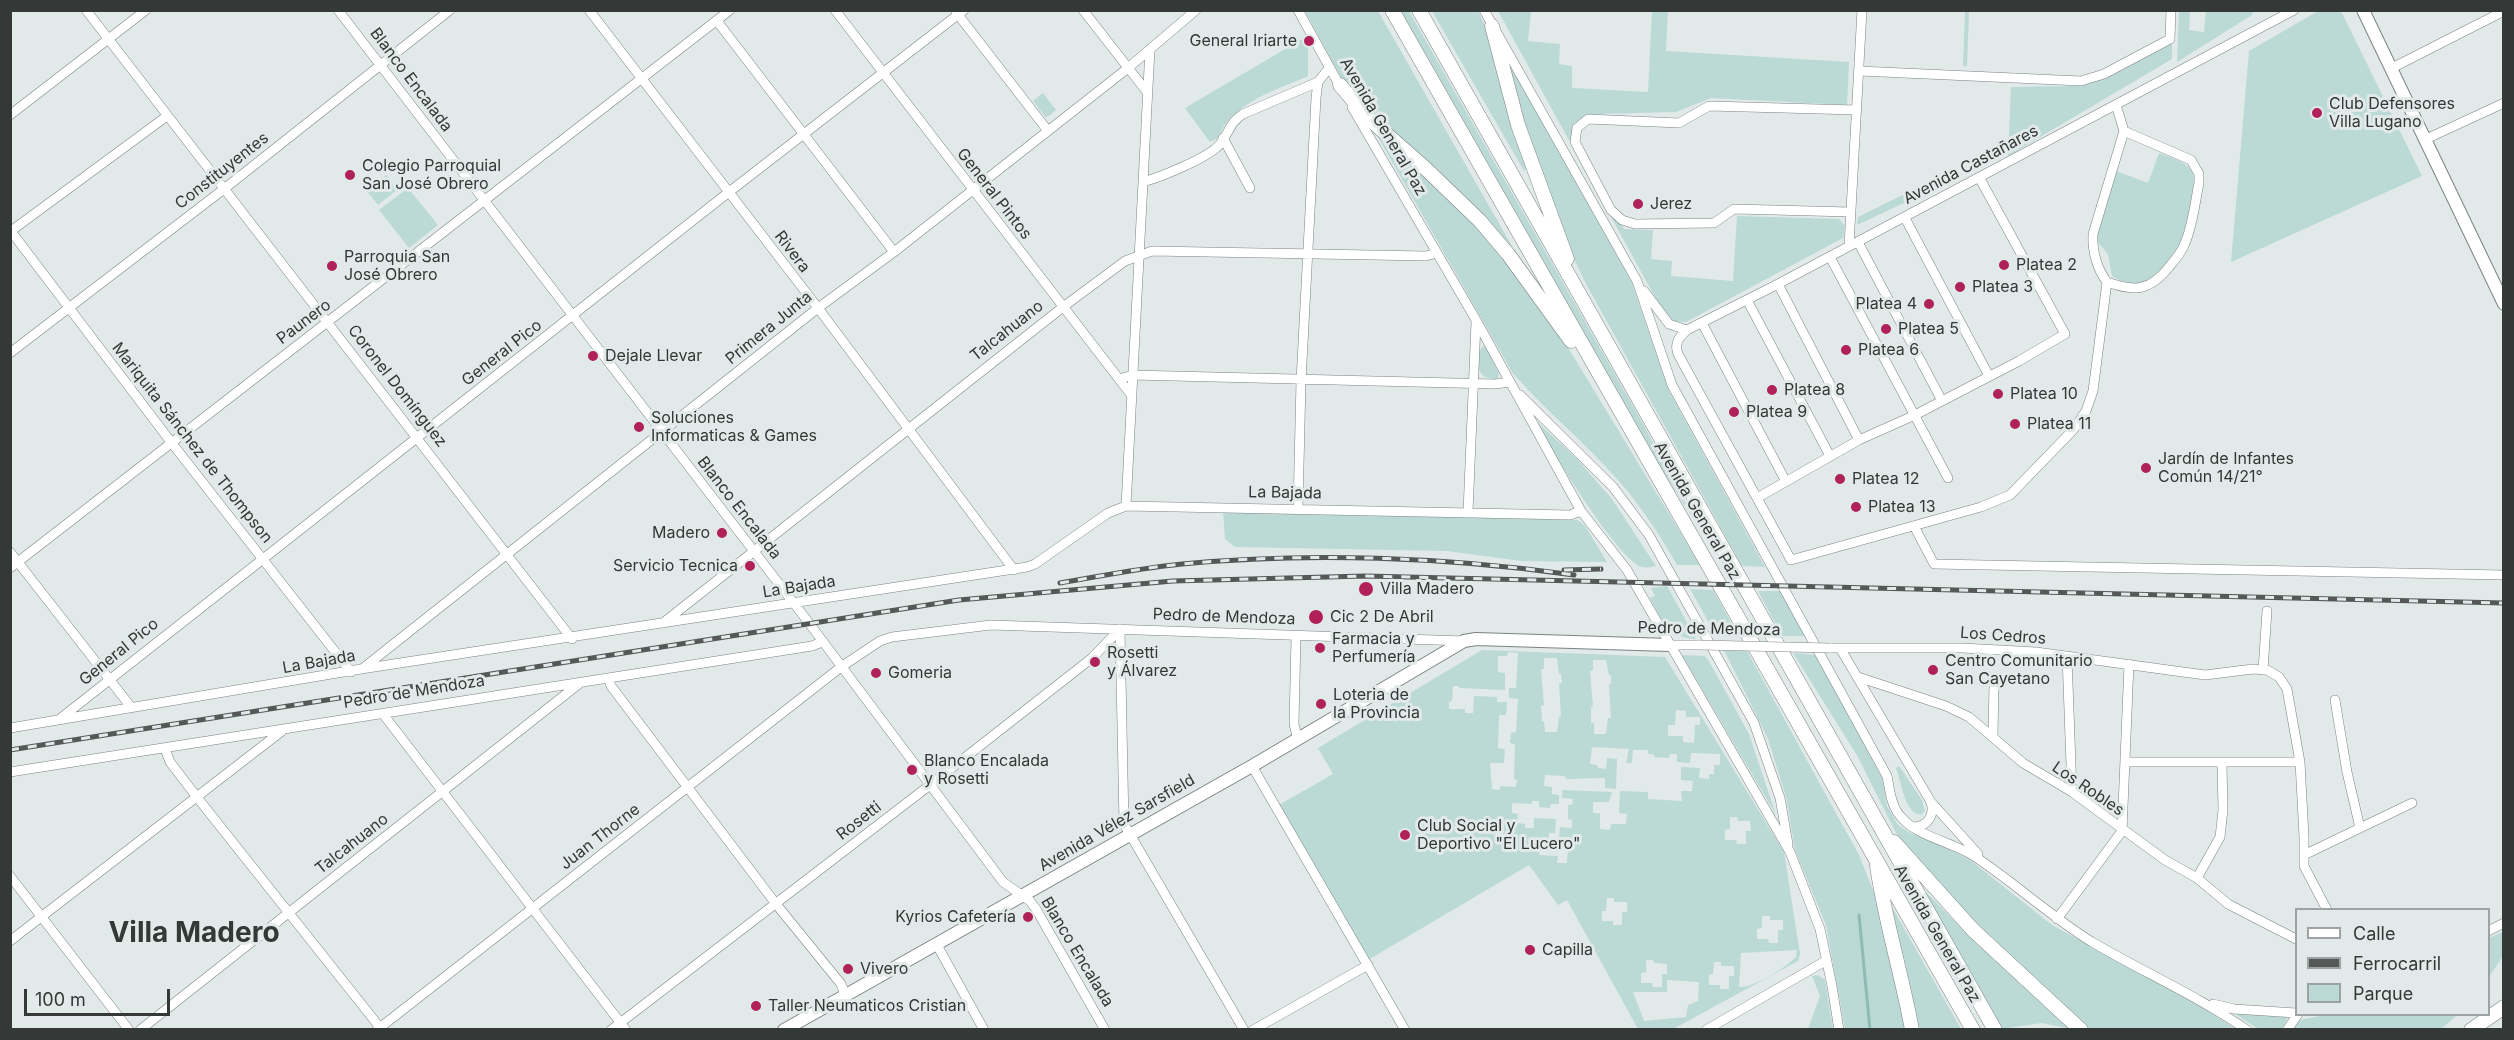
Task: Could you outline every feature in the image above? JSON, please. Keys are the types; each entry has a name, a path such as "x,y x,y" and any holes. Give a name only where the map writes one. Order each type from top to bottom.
{"highway":[{"name":"Avenida General Paz","path":"1392,10 1972,1029"},
{"name":"Avenida General Paz","path":"1419,10 1995,1029"},
{"path":"1492,26 1518,125 1584,303"},
{"path":"1340,85 1367,117 1480,221 1508,254 1608,391"},
{"path":"1878,824 1973,930 2081,1029"},
{"path":"1875,858 1882,901 1902,978 1912,1029"},
{"path":"2471,1029 2504,1007"}],"main road":[{"path":"2364,10 2504,304"},
{"name":"Pedro de Mendoza","path":"1464,641 1476,639 1669,645"},
{"name":"Avenida Vélez Sarsfield","path":"784,1029 1298,740 1464,641"}],"street":[{"name":"Coronel Domínguez","path":"86,10 572,639"},
{"path":"10,115 146,10"},
{"name":"Blanco Encalada","path":"338,10 793,603 1003,882 1036,909 1106,1029"},
{"name":"Constituyentes","path":"10,353 224,189 450,10"},
{"name":"Rivera","path":"589,10 818,308 1014,570"},
{"name":"Paunero","path":"14,565 730,10"},
{"name":"General Pintos","path":"835,10 1132,396"},
{"path":"1083,10 1147,92"},
{"name":"Avenida General Paz","path":"1298,10 1329,68 1476,320 1581,511 1627,570 1790,852 1807,893 1827,960 1839,1029"},
{"path":"1484,10 1637,281 1662,317 1676,328 1687,330"},
{"path":"1849,246 1862,10"},
{"path":"1859,71 2081,81 2103,74 2170,39 2171,10"},
{"name":"Avenida Castañares","path":"1687,330 1905,218 2294,10"},
{"path":"2392,68 2504,11"},
{"path":"959,12 1048,131"},
{"name":"General Pico","path":"59,720 262,558 959,12"},
{"name":"Primera Junta","path":"361,669 818,308 894,252 1128,68 1191,12"},
{"path":"717,21 894,252"},
{"path":"1126,507 1150,49"},
{"path":"1143,182 1167,174 1215,148 1234,120 1318,82 1329,68"},
{"path":"1298,508 1301,381 1318,82"},
{"path":"2426,139 2504,103"},
{"path":"2116,105 2124,131 2093,234 2092,245 2100,274 2107,282 2136,289 2150,286 2162,276 2186,243 2199,174 2191,160 2124,131"},
{"path":"1850,212 1734,209 1714,223 1635,224 1622,220 1611,210 1575,142 1577,128 1587,119 1679,123 1709,106 1856,110"},
{"path":"11,231 167,116"},
{"path":"1223,138 1250,188"},
{"path":"1757,498 1785,480 1859,440 1916,415 2065,334 1979,177"},
{"path":"1905,218 1989,376"},
{"name":"Mariquita Sánchez de Thompson","path":"11,231 171,442 351,672"},
{"path":"1858,242 1942,401"},
{"name":"Talcahuano","path":"663,623 907,428 1125,261 1152,251 1429,256 1437,254"},
{"path":"1830,257 1948,478"},
{"path":"1637,281 1676,391 1887,776 1892,802 1904,821 1959,847 1989,866 2057,919 2094,943 2202,1001 2247,1029"},
{"path":"1687,330 1679,337 1676,349 1678,354 1791,560 1981,507 2010,495 2073,430 2086,411 2093,391 2107,282"},
{"path":"1778,284 1859,440"},
{"path":"1747,300 1830,456"},
{"path":"1468,512 1476,320"},
{"path":"1702,323 1785,480"},
{"path":"1119,379 1133,375 1301,381 1511,384"},
{"name":"Avenida General Paz","path":"1511,384 1613,487 1649,535 1754,723 1780,798 1790,852"},
{"name":"La Bajada","path":"10,728 361,669 572,639 1014,570 1035,564 1108,513 1126,507 1298,508 1570,515 1581,511"},
{"path":"1914,526 1934,564 2504,575"},
{"path":"10,552 14,565 131,707"},
{"path":"2263,670 2266,611"},
{"name":"Pedro de Mendoza","path":"841,667 880,641 892,637 970,626 1464,641"},
{"path":"1120,629 1122,818 1129,834 1244,1029"},
{"name":"Rosetti","path":"611,1029 623,1026 1092,658 1120,629"},
{"path":"1296,637 1294,724 1298,740"},
{"name":"Pedro de Mendoza","path":"10,772 812,646 822,642"},
{"name":"Pedro de Mendoza","path":"1669,645 1835,648"},
{"path":"1835,648 1858,677 1931,802 1989,866"},
{"name":"Los Cedros","path":"1835,648 1962,648 2036,652 2205,675 2253,669 2263,670 2279,677 2286,689 2300,762"},
{"path":"2067,656 2072,792"},
{"path":"2057,919 2122,831 2129,664"},
{"name":"Juan Thorne","path":"380,1029 841,667"},
{"name":"Los Robles","path":"1858,677 1946,706 1969,717 2023,763 2072,792 2122,831 2197,879 2228,904 2295,938"},
{"path":"608,678 611,686 687,788 841,984 845,994"},
{"name":"Talcahuano","path":"140,1029 582,682"},
{"path":"1993,736 1994,684"},
{"path":"2335,700 2347,772 2360,828"},
{"path":"382,714 623,1026"},
{"path":"10,941 283,730"},
{"path":"165,749 170,762 196,796 380,1029"},
{"path":"2126,762 2222,764 2300,762 2304,866 2325,908"},
{"path":"2197,879 2220,837 2223,810 2222,764"},
{"path":"1252,766 1405,1029"},
{"path":"1913,827 1929,819 1932,814 1931,802"},
{"path":"2304,855 2412,803"},
{"path":"10,876 129,1029"},
{"path":"2490,931 2504,923"},
{"path":"937,945 984,1029"},
{"path":"1706,1029 1827,960"},
{"path":"1253,1029 1368,965"},
{"path":"2202,1001 2234,1010 2295,1014"},
{"path":"2287,1029 2296,1016"}],"green space":[{"name":"Club Defensores Villa Lugano","path":"2320,10 2341,11 2422,176 2231,262 2249,51"},
{"path":"1305,11 1378,11 1517,255 1474,205 1418,156 1344,83"},
{"path":"1401,11 1409,11 1642,422 1696,523 1664,473"},
{"path":"1432,11 1478,11 1494,49 1526,169 1524,171"},
{"path":"1498,11 1531,11 1528,41 1560,44 1559,64 1572,66 1572,88 1648,92 1652,11 1668,11 1666,51 1849,62 1847,105 1711,98 1676,112 1587,115 1575,123 1573,137 1624,229 1653,230 1651,259 1672,261 1671,276 1733,281 1737,216 1839,219 1845,226 1843,238 1686,322 1672,321 1666,317"},
{"path":"1965,11 1969,11 1967,66 1965,67 1963,65"},
{"path":"2179,11 2190,11 2189,30 2204,32 2206,11 2253,11 2252,15 2177,62"},
{"path":"1304,38 1308,45 1308,76 1256,99 1244,107 1233,115 1218,138 1210,142 1185,108"},
{"path":"2172,43 2172,59 2008,156 2011,87 2073,86 2104,77"},
{"path":"1503,50 1632,283 1669,391 1765,567 1742,566 1585,282 1555,220 1536,171"},
{"path":"1043,93 1056,110 1046,118 1033,101"},
{"path":"1374,130 1465,211 1524,281 1575,359 1700,565 1677,565 1634,499 1614,475 1512,372"},
{"path":"2159,153 2183,163 2194,177 2195,185 2185,233 2178,251 2164,270 2145,282 2123,282 2112,276 2108,254 2096,240 2096,230 2116,171 2148,183"},
{"path":"386,175 398,189 378,205 366,190"},
{"path":"1921,186 1921,195 1857,225 1858,217"},
{"path":"408,188 438,225 409,248 379,210"},
{"path":"1485,345 1499,373 1497,380 1485,377 1479,370 1477,361 1479,352"},
{"path":"1533,418 1576,458 1612,499 1656,566 1642,567 1631,560 1617,545 1584,500"},
{"path":"1223,511 1578,520 1585,526 1607,562 1521,561 1447,551 1235,547 1225,539"},
{"path":"1667,586 1696,639 1678,635 1667,627 1658,614 1650,598 1655,596 1651,588"},
{"path":"1690,589 1713,590 1739,637 1717,637"},
{"path":"1758,591 1780,591 1806,636 1782,636"},
{"path":"1482,650 1665,657 1784,852 1800,954 1798,961 1673,1029 1638,1029 1567,900 1558,905 1529,865 1368,960 1279,805 1333,774 1318,748","holes":["1508,652 1518,653 1516,688 1509,688 1509,698 1518,699 1516,732 1511,733 1510,743 1515,744 1514,779 1517,780 1516,787 1500,786 1500,790 1492,789 1490,763 1504,763 1505,749 1498,748 1499,715 1506,715 1507,702 1497,702 1497,697 1474,696 1473,713 1465,713 1465,709 1449,709 1453,686 1505,690 1505,673 1498,672 1498,656 1507,656","1544,658 1557,658 1562,683 1559,683 1561,716 1557,732 1545,732 1542,721 1541,706 1544,705 1541,669 1544,669","1593,660 1606,660 1611,676 1609,685 1611,718 1608,718 1606,734 1594,734 1594,723 1591,723 1591,707 1593,707 1590,671 1593,670","1676,710 1686,711 1686,717 1700,717 1700,725 1695,725 1694,743 1683,742 1683,736 1668,736 1668,725 1675,725","1592,747 1629,749 1626,763 1632,763 1633,750 1648,750 1648,754 1654,754 1654,757 1669,758 1670,754 1677,754 1677,762 1690,763 1691,753 1720,754 1720,765 1714,765 1714,774 1709,774 1709,779 1699,778 1700,768 1681,767 1681,780 1693,781 1692,791 1681,791 1682,801 1648,799 1648,792 1620,791 1619,813 1627,814 1626,824 1611,824 1610,830 1600,829 1600,813 1593,813 1593,802 1609,802 1612,792 1562,790 1562,798 1573,799 1572,805 1568,805 1568,819 1572,820 1572,828 1560,827 1559,838 1575,839 1575,849 1568,849 1567,863 1557,863 1558,856 1539,855 1540,846 1548,846 1549,833 1555,833 1556,819 1534,818 1534,828 1525,828 1525,824 1517,823 1518,814 1512,813 1512,803 1532,804 1532,801 1539,801 1539,807 1550,808 1551,804 1559,804 1559,795 1552,794 1552,787 1544,786 1545,775 1565,776 1566,779 1605,778 1605,788 1616,789 1617,759 1607,758 1606,769 1598,768 1597,765 1590,764","1730,817 1737,817 1738,821 1750,821 1751,831 1746,831 1746,844 1737,844 1736,840 1725,840 1725,830 1730,829","1607,898 1614,898 1614,902 1627,902 1627,912 1622,912 1622,925 1613,925 1613,921 1602,921 1602,911 1606,911","1762,916 1770,916 1770,920 1783,920 1783,930 1778,930 1778,943 1769,943 1768,939 1757,939 1757,929 1762,928","1797,950 1796,957 1777,972 1761,981 1739,987 1741,953","1646,960 1667,964 1667,974 1662,974 1662,987 1653,987 1652,983 1641,983 1641,973 1646,972","1714,962 1721,962 1721,966 1734,966 1734,976 1729,976 1729,989 1720,989 1720,985 1709,985 1709,975 1713,974","1667,980 1699,982 1698,1001 1688,1005 1686,1017 1644,1021 1633,992 1667,992"]},
{"path":"1724,650 1747,651 1859,855 1877,900 1908,1029 1845,1029 1826,925 1795,850 1786,797 1768,739"},
{"path":"1793,653 1817,655 1882,778 1887,806 1898,825 1910,833 1970,860 2052,925 2200,1006 2235,1029 2089,1029 1975,924 1901,843 1858,757"},
{"path":"1682,655 1705,656 1710,663 1749,734 1776,815"},
{"path":"1899,766 1922,800 1925,811 1921,815 1915,813 1907,803 1896,768"},
{"path":"1918,884 1967,934 2071,1029 2042,1023 2001,1029"},
{"path":"1888,900 1961,1029 1918,1029 1908,977"},
{"path":"2503,933 2503,956 2490,976 2490,938"},
{"path":"1818,975 1825,980 1833,1029 1808,1029 1820,996 1812,976"},
{"path":"2234,1013 2288,1017 2282,1029 2258,1029"},
{"path":"2320,1016 2456,1016 2441,1029 2292,1030 2300,1020"}],"waterway":[{"path":"1859,915 1870,1030"}],"railway":[{"path":"1060,583 1167,566 1230,560 1328,557 1428,560 1574,575"},
{"path":"1564,570 1601,569"},
{"path":"10,750 959,600 1173,581 1365,576 2504,603"}],"place":[{"name":"General Iriarte","path":"1309,41"},
{"name":"Club Defensores Villa Lugano","path":"2317,113"},
{"name":"Colegio Parroquial San José Obrero","path":"350,175"},
{"name":"Jerez","path":"1638,204"},
{"name":"Platea 2","path":"2004,265"},
{"name":"Parroquia San José Obrero","path":"332,266"},
{"name":"Platea 3","path":"1960,287"},
{"name":"Platea 4","path":"1929,304"},
{"name":"Platea 5","path":"1886,329"},
{"name":"Platea 6","path":"1846,350"},
{"name":"Dejale Llevar","path":"593,356"},
{"name":"Platea 8","path":"1772,390"},
{"name":"Platea 10","path":"1998,394"},
{"name":"Platea 9","path":"1734,412"},
{"name":"Platea 11","path":"2015,424"},
{"name":"Soluciones Informaticas & Games","path":"639,427"},
{"name":"Jardín de Infantes Común 14/21°","path":"2146,468"},
{"name":"Platea 12","path":"1840,479"},
{"name":"Platea 13","path":"1856,507"},
{"name":"Madero","path":"722,533"},
{"name":"Servicio Tecnica","path":"750,566"},
{"name":"Villa Madero","path":"1366,589"},
{"name":"Cic 2 De Abril","path":"1316,617"},
{"name":"Farmacia y Perfumería","path":"1320,648"},
{"name":"Rosetti y Álvarez","path":"1095,662"},
{"name":"Centro Comunitario San Cayetano","path":"1933,670"},
{"name":"Gomeria","path":"876,673"},
{"name":"Loteria de la Provincia","path":"1321,704"},
{"name":"Blanco Encalada y Rosetti","path":"912,770"},
{"name":"Club Social y Deportivo \"El Lucero\"","path":"1405,835"},
{"name":"Kyrios Cafetería","path":"1028,917"},
{"name":"Capilla","path":"1530,950"},
{"name":"Vivero","path":"848,969"},
{"name":"Taller Neumaticos Cristian","path":"756,1006"}],"district":[{"name":"Villa Madero","path":"194,934"}]}
